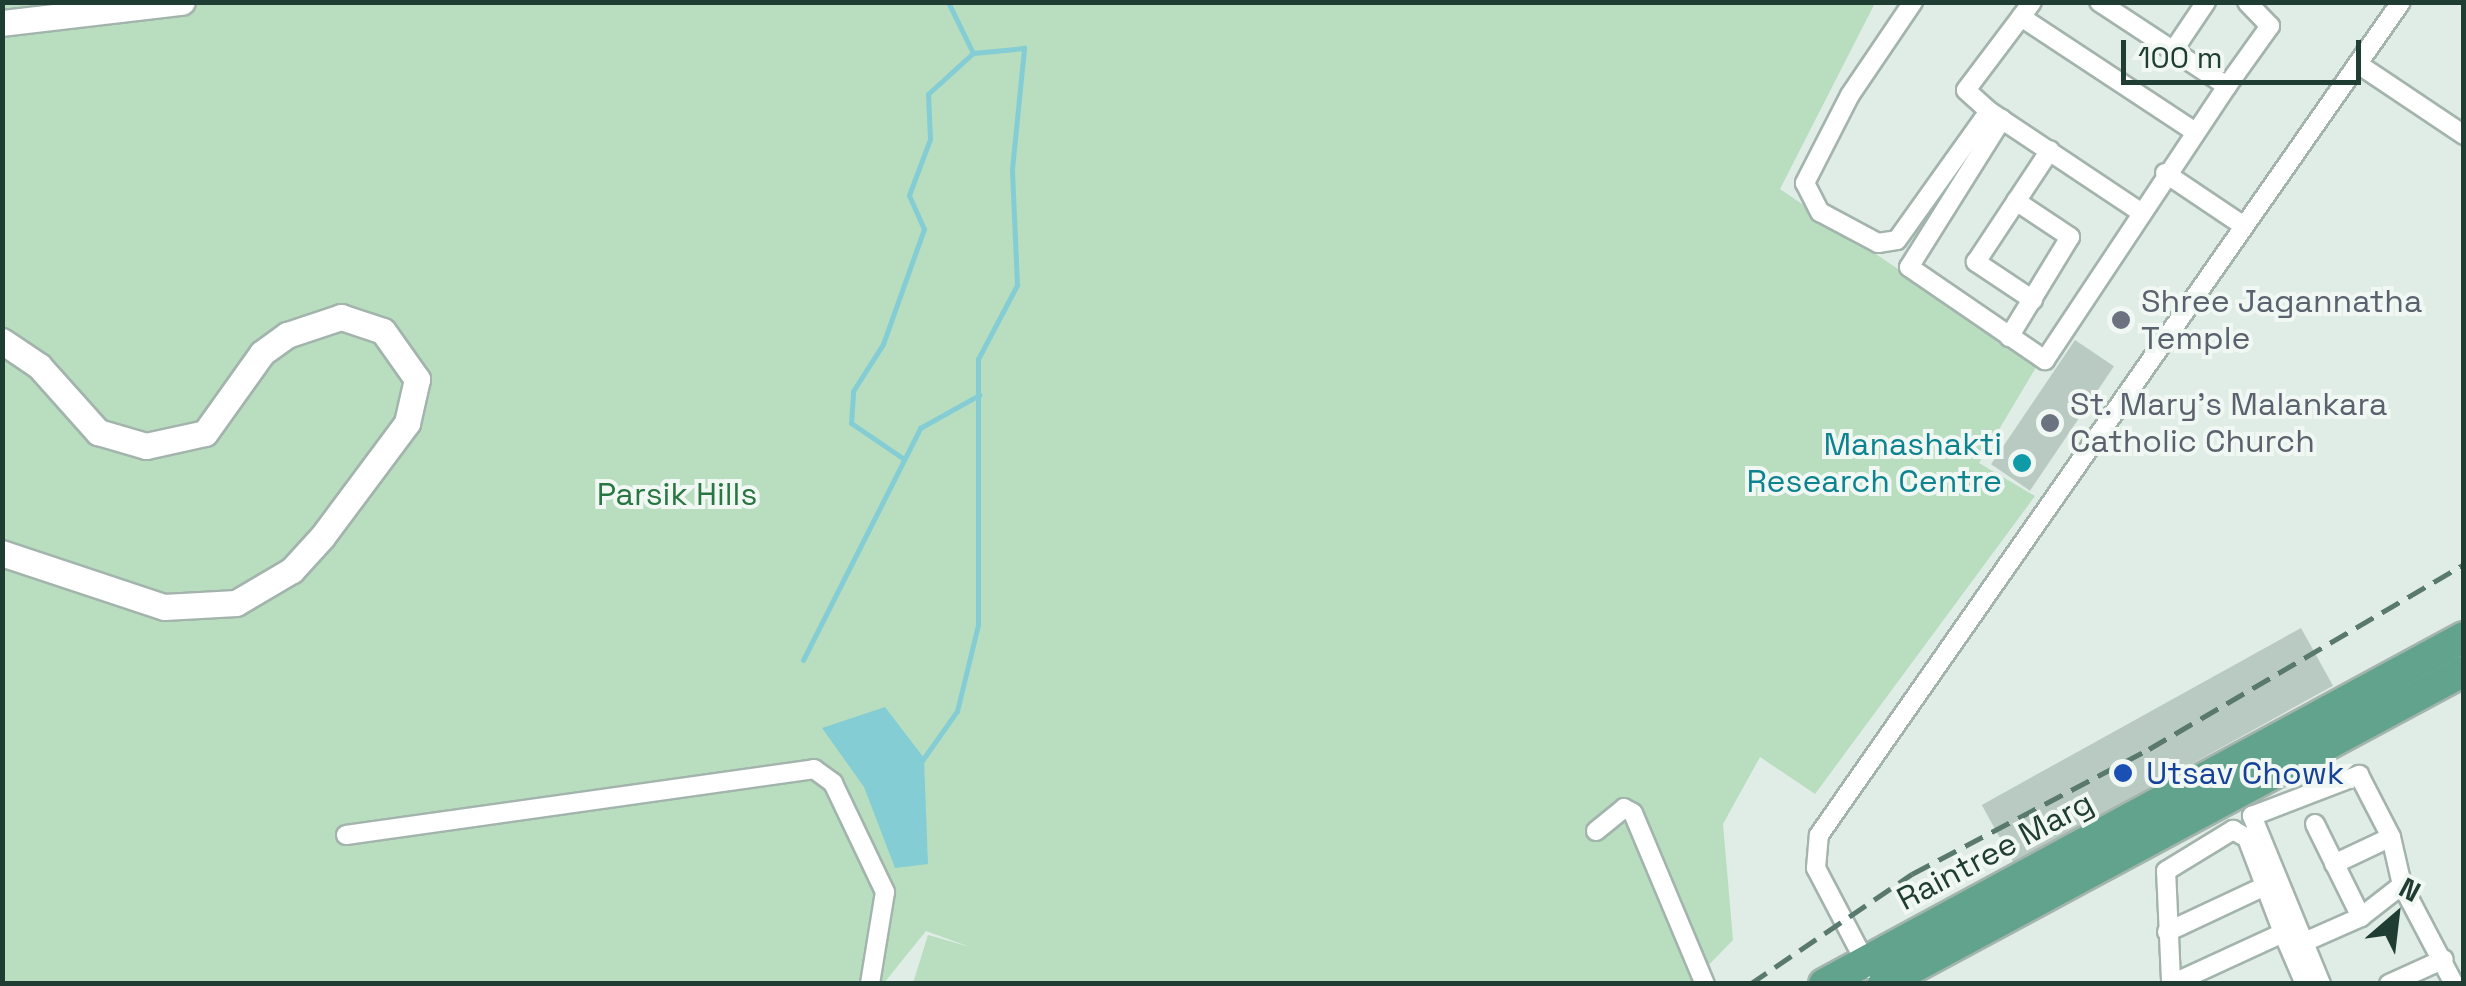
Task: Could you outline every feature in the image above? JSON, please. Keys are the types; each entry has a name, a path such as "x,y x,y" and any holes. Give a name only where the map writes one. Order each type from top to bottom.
{"main road":[{"name":"Raintree Marg","path":"1875,976 2464,637"},
{"name":"Raintree Marg","path":"1824,984 1875,976 2464,671"}],"street":[{"path":"2,23 182,2"},
{"path":"1914,2 1834,122 1805,183 1812,204 1889,244 1996,115"},
{"path":"2099,2 2227,86"},
{"path":"2173,51 2206,2"},
{"path":"1996,115 1909,267 2040,358 2050,355 2139,211 2270,26 2248,2"},
{"path":"1875,976 1816,868 1819,835 2402,2"},
{"path":"2139,211 1996,115 1966,90 2026,10 2194,131"},
{"path":"2358,64 2464,135"},
{"path":"2033,300 1976,262 2050,150"},
{"path":"2165,173 2244,226"},
{"path":"2009,337 2070,238 2016,201"},
{"path":"2,342 39,366 98,432 146,446 205,434 262,353 287,335 341,318 383,332 416,378 407,423 322,537 292,570 236,603 164,607 2,552"},
{"path":"346,835 814,770 833,783 885,892 870,984"},
{"path":"2322,984 2308,940 2252,816 2359,775 2391,838 2402,884 2454,984"},
{"path":"1596,830 1624,808 1633,813 1705,984"},
{"path":"2315,824 2361,917"},
{"path":"2283,934 2172,982 2166,871 2233,830 2246,838 2305,984"},
{"path":"2334,864 2391,838"},
{"path":"2308,940 2361,917 2402,884"},
{"path":"2167,932 2265,886"},
{"path":"2389,984 2444,960"}],"green space":[{"name":"Parsik Hills","path":"2,3 1875,3 1780,189 2038,364 1979,463 2035,496 1815,794 1760,757 1723,824 1733,940 1691,983 913,983 928,935 970,947 926,931 884,983 3,983"}],"water":[{"path":"885,707 924,758 928,864 895,868 864,787 822,728"}],"building":[{"path":"2075,340 2114,366 2030,491 1991,464"},
{"name":"Utsav Chowk","path":"2301,628 2333,686 2014,863 1982,805"}],"waterway":[{"path":"921,762 957,711 978,625 978,359 1017,285 1012,169 1024,48 973,53 948,2"},
{"path":"904,459 851,423 853,391 883,344 924,229 909,195 930,139 928,94 973,53"},
{"path":"803,660 920,428 979,395"}],"railway":[{"path":"1750,984 1912,874 2149,749 2464,564"}],"place":[{"name":"Shree Jagannatha Temple","path":"2121,320"},
{"name":"St. Mary's Malankara Catholic Church","path":"2050,423"},
{"name":"Manashakti Research Centre","path":"2022,463"},
{"name":"Utsav Chowk","path":"2123,773"}]}
